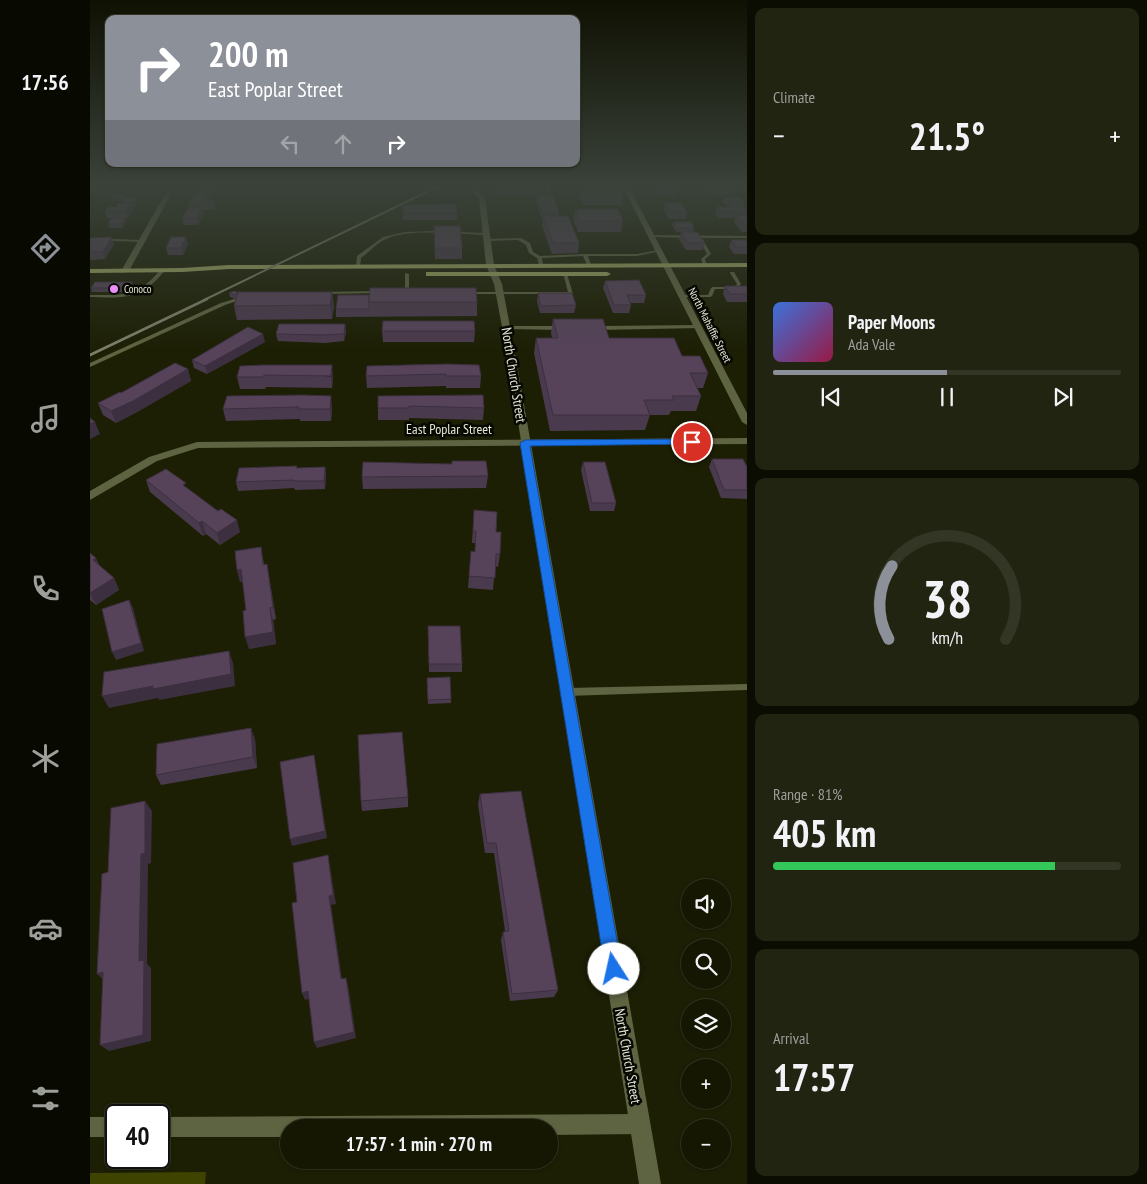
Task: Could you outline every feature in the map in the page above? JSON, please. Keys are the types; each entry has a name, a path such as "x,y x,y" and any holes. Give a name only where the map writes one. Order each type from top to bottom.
{"main road":[{"path":"182,270 228,274 406,274 492,270 541,265 631,265 747,273"},
{"path":"90,271 358,266 566,274 669,269 705,265 747,265"}],"street":[{"name":"North Church Street","path":"487,240 492,270 500,293 650,1184"},
{"name":"North Mahaffie Street","path":"653,240 747,422"},
{"path":"125,270 142,241"},
{"name":"East Poplar Street","path":"90,496 153,459 182,448 197,445 747,442"},
{"path":"170,1126 640,1124"},
{"path":"90,1127 105,1127"}],"lane":[{"path":"123,240 142,241"},
{"path":"358,266 359,257 379,240"},
{"path":"521,240 528,244 531,253 539,257 625,255 659,251"},
{"path":"701,240 709,254 703,259 705,265"},
{"path":"585,255 589,265"},
{"path":"625,255 631,265"},
{"path":"539,257 541,265"},
{"path":"90,296 125,296 140,292 154,283 164,270"},
{"path":"682,296 710,296 713,288 735,288 739,284 732,273"},
{"path":"406,274 407,292"},
{"path":"463,292 571,293 566,274"},
{"path":"311,293 388,292"},
{"path":"398,292 417,292"},
{"path":"90,365 223,304 250,296"},
{"path":"592,328 698,327"},
{"path":"506,328 564,328"},
{"path":"567,692 747,687"}],"green space":[{"path":"206,1172 205,1184 90,1184 90,1173"}],"building":[{"path":"90,240 110,240 103,252 90,252"},
{"path":"170,240 185,240 181,248 166,248"},
{"path":"435,240 461,240 462,248 435,248"},
{"path":"552,240 578,240 579,243 553,243"},
{"path":"686,240 703,240 705,243 688,243"},
{"path":"731,240 747,240 747,247 736,247"},
{"path":"639,280 646,295 627,295 631,305 614,305 605,281"},
{"path":"95,282 132,282 128,288 91,288"},
{"path":"725,286 747,286 747,294 730,294"},
{"path":"370,288 476,288 477,302 369,302"},
{"path":"234,291 239,293 234,295 229,293"},
{"path":"238,292 332,292 330,305 234,306"},
{"path":"538,293 572,293 576,305 541,306"},
{"path":"338,295 369,295 369,309 336,309"},
{"path":"553,319 603,319 609,338 674,338 682,356 700,356 708,373 690,373 701,396 672,396 674,400 644,400 650,415 553,415 536,338 558,338"},
{"path":"383,321 474,321 475,331 382,331"},
{"path":"279,324 345,324 344,334 324,335 276,334"},
{"path":"248,327 263,334 205,366 192,360"},
{"path":"175,363 188,369 133,401 111,411 98,403 121,393"},
{"path":"332,365 331,376 264,375 263,377 237,377 240,366"},
{"path":"479,365 481,376 446,376 446,374 366,376 367,366"},
{"path":"483,395 484,408 409,406 409,408 378,408 378,396"},
{"path":"227,396 331,396 330,409 298,409 299,407 223,409"},
{"path":"712,459 743,459 747,467 747,490 724,490"},
{"path":"452,461 486,461 488,476 362,477 363,462 452,464"},
{"path":"583,462 605,462 616,503 592,503"},
{"path":"297,466 296,468 325,467 324,481 236,482 239,468"},
{"path":"166,469 186,483 183,485 218,511 221,509 237,520 217,533 202,521 199,523 146,480"},
{"path":"474,510 497,512 496,532 501,532 500,554 496,554 495,578 469,576 471,551 475,552"},
{"path":"261,547 263,565 267,564 273,607 270,608 273,632 245,637 243,611 246,610 241,569 237,570 235,551"},
{"path":"90,553 96,558 93,560 114,578 90,593"},
{"path":"129,600 141,643 112,652 102,609"},
{"path":"428,626 460,626 462,664 429,664"},
{"path":"229,651 231,674 153,689 153,686 102,696 104,672"},
{"path":"450,677 451,699 428,700 427,678"},
{"path":"251,728 253,757 156,775 157,744"},
{"path":"402,732 408,797 361,801 358,735"},
{"path":"314,755 325,831 290,839 280,762"},
{"path":"521,791 558,990 512,994 503,932 509,931 496,843 487,843 480,794"},
{"path":"145,801 145,853 141,854 139,961 144,960 143,1035 100,1045 103,972 97,974 102,874 108,872 111,808"},
{"path":"328,855 333,895 329,896 341,979 346,978 354,1032 314,1042 308,991 302,993 292,903 297,902 293,863"}],"railway":[{"path":"204,300 327,240"},
{"path":"90,355 207,299"}],"place":[{"name":"Conoco","path":"114,289"}],"route":[{"path":"614,969 525,443 692,442"}]}
